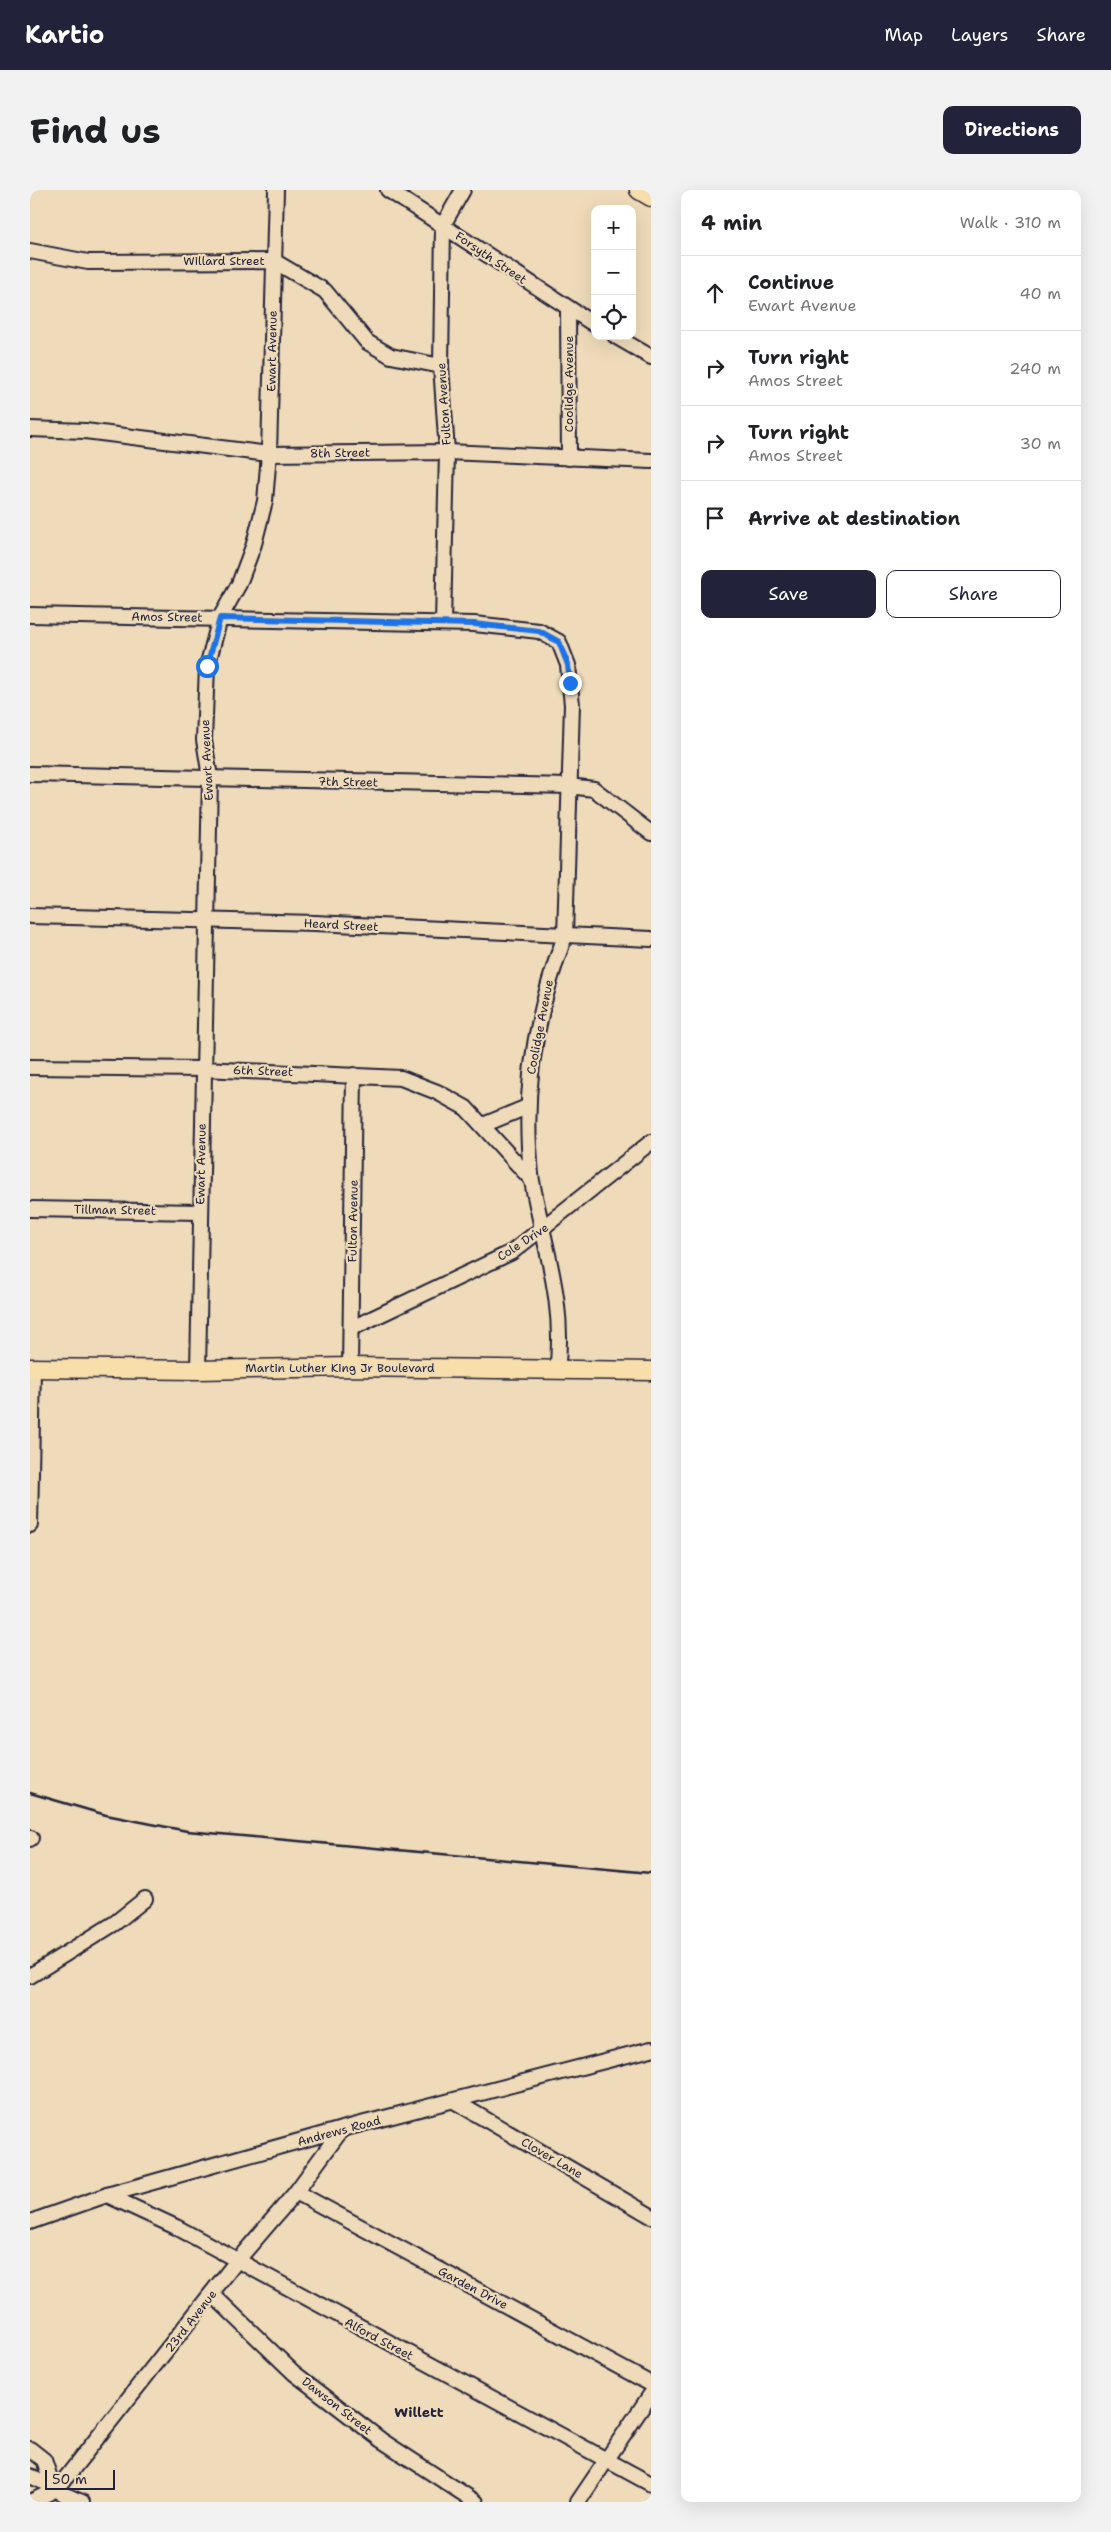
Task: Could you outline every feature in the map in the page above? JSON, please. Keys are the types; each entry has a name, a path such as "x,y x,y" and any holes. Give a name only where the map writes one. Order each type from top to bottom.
{"main road":[{"path":"639,190 651,197"},
{"name":"Martin Luther King Jr Boulevard","path":"32,1368 198,1370 350,1367 651,1371"}],"street":[{"name":"Ewart Avenue","path":"198,1370 210,777 204,740 204,706 207,666 220,618 239,584 254,544 266,501 276,190"},
{"name":"Forsyth Street","path":"388,190 591,323"},
{"name":"Fulton Avenue","path":"443,623 447,452 441,366 443,225 462,190"},
{"name":"Willard Street","path":"30,251 88,262 274,261 325,291 367,342 390,356 441,366"},
{"name":"Coolidge Avenue","path":"568,309 569,458"},
{"path":"622,340 651,357"},
{"name":"8th Street","path":"30,429 85,431 269,454 447,452 651,460"},
{"name":"Amos Street","path":"30,615 484,624 539,631 559,642 568,665 570,683"},
{"name":"Coolidge Avenue","path":"557,1371 561,1342 558,1299 531,1179 527,1107 540,1015 551,972 565,936 572,705 570,683"},
{"name":"7th Street","path":"30,774 210,777 314,782 569,786 594,789 651,833"},
{"name":"Heard Street","path":"30,916 206,920 651,939"},
{"name":"6th Street","path":"30,1067 203,1069 401,1078 437,1092 466,1108 531,1179"},
{"name":"Fulton Avenue","path":"350,1367 354,1075"},
{"path":"483,1125 527,1107"},
{"name":"Cole Drive","path":"352,1328 512,1252 543,1230 651,1142"},
{"name":"Tillman Street","path":"30,1209 200,1212"},
{"path":"30,1525 32,1368"},
{"path":"30,1976 115,1923 145,1899"},
{"name":"Andrews Road","path":"30,2222 107,2195 342,2129 651,2049"},
{"name":"Clover Lane","path":"454,2101 651,2216"},
{"name":"23rd Avenue","path":"30,2502 61,2493 236,2262 296,2192 342,2129"},
{"name":"Garden Drive","path":"296,2192 651,2384"},
{"name":"Alford Street","path":"107,2195 176,2227 236,2262 651,2484"},
{"name":"Dawson Street","path":"212,2294 294,2373 380,2440 476,2502"},
{"path":"578,2502 651,2394"},
{"path":"30,2449 44,2460 61,2493"},
{"path":"30,2476 82,2502"}],"railway":[{"path":"30,1793 106,1815 187,1831 651,1873"}],"district":[{"name":"Willett","path":"419,2412"}],"route":[{"path":"207,666 220,618 474,624 539,631 559,642 568,665 570,683"}]}
